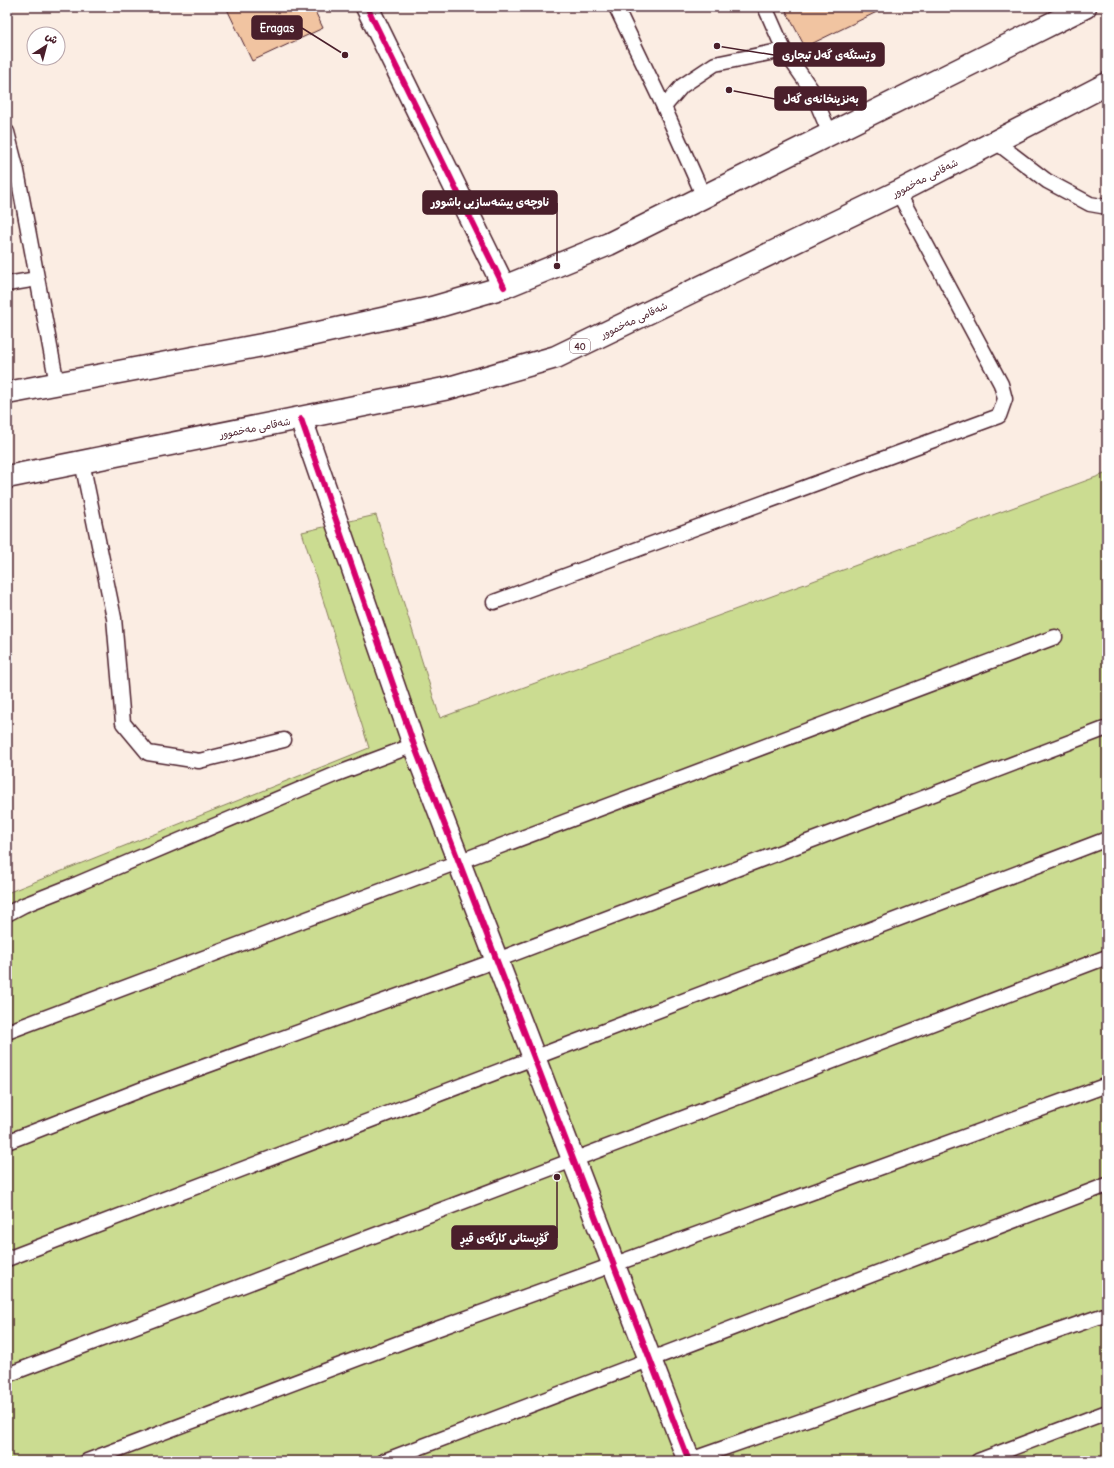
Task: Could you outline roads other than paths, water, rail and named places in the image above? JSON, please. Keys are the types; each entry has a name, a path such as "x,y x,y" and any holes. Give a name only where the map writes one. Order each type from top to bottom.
{"main road":[{"path":"367,7 504,287"},
{"path":"7,393 278,342 432,308 504,287 609,244 1084,7"},
{"name":"شەقامی مەخموور","path":"7,477 302,419 449,388 556,357 898,192 1107,84"},
{"path":"302,419 414,745 689,1461"}],"lane":[{"path":"616,7 664,107 704,197"},
{"path":"765,7 784,50 811,89 830,134"},
{"path":"664,107 682,86 715,64 784,50"},
{"path":"7,132 17,171 57,384"},
{"path":"996,142 1047,181 1090,204 1107,207"},
{"path":"494,602 1000,416 1005,399 1001,384 898,192"},
{"path":"7,284 37,279"},
{"path":"82,462 114,618 123,723 148,753 199,761 284,740"},
{"path":"7,1032 459,860 1055,637"},
{"path":"7,1142 148,1087 497,960 1107,728"},
{"path":"7,914 24,904 84,881 327,778 414,745"},
{"path":"7,1259 1107,839"},
{"path":"7,1375 1107,957"},
{"path":"87,1461 427,1332 1107,1085"},
{"path":"384,1461 1107,1185"},
{"path":"689,1461 1107,1314"},
{"path":"978,1461 1107,1412"}],"place":[{"name":"وێستگەی گەل تیجاری","path":"717,46"},
{"name":"Eragas","path":"345,55"},
{"name":"بەنزینخانەی گەل","path":"729,90"},
{"name":"ناوچەی پیشەسازیی باشوور","path":"557,266"},
{"name":"گۆڕستانی کارگەی قیڕ","path":"557,1177"}]}
